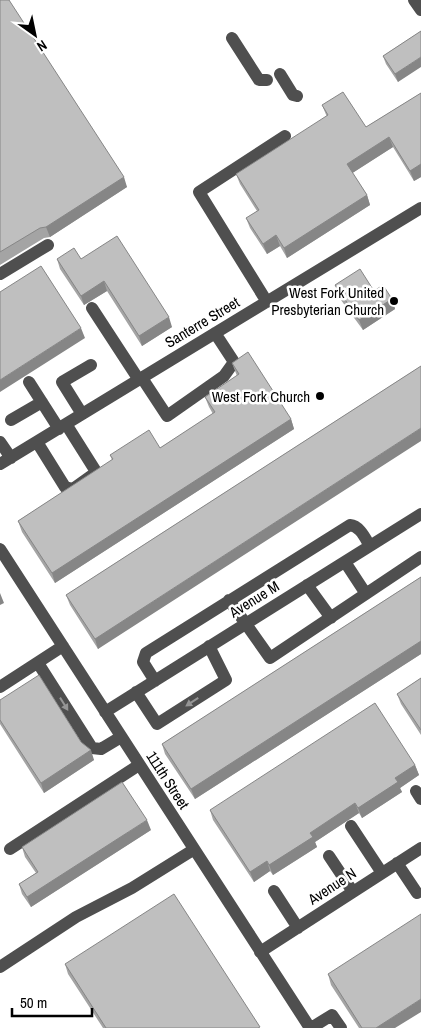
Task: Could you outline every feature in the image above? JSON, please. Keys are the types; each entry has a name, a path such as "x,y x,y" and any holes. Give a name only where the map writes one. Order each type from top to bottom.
{"street":[{"path":"414,0 421,10"},
{"path":"232,38 259,80 266,80"},
{"path":"280,74 293,95 297,96"},
{"path":"267,302 199,192 285,136"},
{"name":"Santerre Street","path":"6,461 421,208"},
{"path":"0,274 48,245"},
{"path":"92,308 166,416 224,376 234,362 216,333"},
{"path":"82,414 62,382 91,365"},
{"path":"30,382 42,402 95,470 94,474 74,489 65,487 37,442"},
{"path":"11,420 42,402"},
{"path":"0,442 6,461"},
{"name":"Avenue M","path":"105,712 421,514"},
{"path":"155,681 143,662 146,653 229,600 350,525 355,525 359,529 370,546"},
{"name":"111th Street","path":"0,549 193,850 311,1028"},
{"path":"229,600 270,658 421,557"},
{"path":"345,562 366,594"},
{"path":"307,585 331,618"},
{"path":"0,687 63,646"},
{"path":"136,692 157,724 226,680 209,646"},
{"path":"38,663 92,748 101,749 121,737"},
{"path":"10,849 139,765"},
{"path":"351,826 382,873"},
{"name":"Avenue N","path":"260,952 421,848"},
{"path":"0,967 76,917 132,888 193,850"},
{"path":"329,856 353,892"},
{"path":"397,863 416,892"},
{"path":"274,891 298,928"},
{"path":"311,1028 332,1015 341,1028"}],"building":[{"path":"0,0 9,0 124,177 46,227 40,228 0,252"},
{"path":"421,31 421,57 395,74 383,56"},
{"path":"343,92 366,127 421,93 421,164 410,171 389,137 347,164 367,195 284,248 276,235 263,244 246,218 259,210 236,174 328,115 322,105"},
{"path":"117,236 169,317 139,336 104,281 81,296 57,259 74,248 81,259"},
{"path":"41,266 81,328 0,380 0,292"},
{"path":"360,269 374,291 383,285 392,299 359,320 335,285"},
{"path":"248,352 291,419 52,573 18,521 113,459 110,455 149,430 160,448 215,412 205,397 239,374 232,363"},
{"path":"421,366 421,428 95,639 66,595"},
{"path":"421,577 421,641 191,789 162,744"},
{"path":"39,675 81,742 91,750 41,783 0,720 0,700"},
{"path":"421,678 421,730 397,694"},
{"path":"375,703 415,765 395,778 398,782 358,808 355,803 310,833 313,837 269,865 267,861 250,872 210,810"},
{"path":"122,782 147,820 27,897 19,884 38,872 22,847"},
{"path":"174,894 260,1027 106,1028 65,964"},
{"path":"421,914 421,999 376,1028 362,1028 328,974"}],"place":[{"name":"West Fork United Presbyterian Church","path":"394,301"},
{"name":"West Fork Church","path":"320,396"}]}
